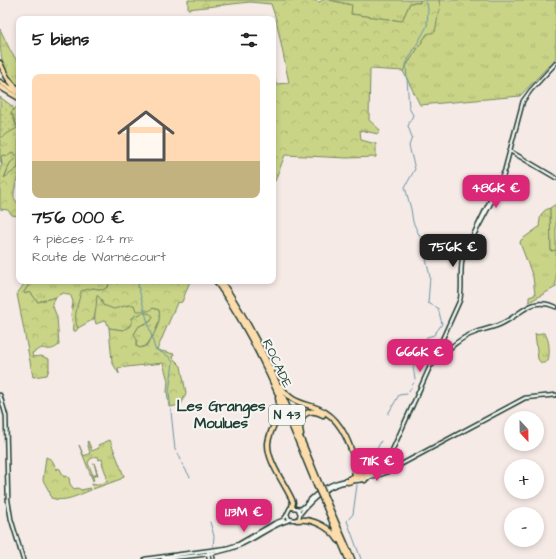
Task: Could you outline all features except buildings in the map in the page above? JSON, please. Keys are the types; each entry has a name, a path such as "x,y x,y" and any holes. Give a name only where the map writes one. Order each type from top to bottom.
{"highway":[{"path":"0,64 7,78 16,88"},
{"path":"0,82 16,91"},
{"path":"0,87 16,97"},
{"path":"0,91 16,98"},
{"name":"N 43","path":"218,284 242,323 265,366 324,497 348,559"},
{"name":"ROCADE","path":"223,284 249,326 275,377 306,451 318,485"},
{"path":"265,366 280,406 269,438 268,448 293,502 292,507"},
{"path":"275,377 285,393 294,400 320,410 335,420 343,432 356,469 363,476 372,474"},
{"path":"306,451 299,426 301,419 306,413 320,413 329,419 339,430 361,479 347,481"},
{"path":"347,481 354,477 356,469"},
{"path":"324,497 352,559"},
{"path":"297,520 307,520 324,527 335,536 344,549"}],"main road":[{"path":"361,479 384,466 392,451 460,300 462,288 461,263 469,243 506,168 518,115 523,101 556,63"},
{"path":"510,151 556,178"},
{"path":"430,367 457,342 476,332 502,324 525,309 536,304 544,303 556,307"},
{"path":"361,479 384,473 525,398 556,394"},
{"path":"0,395 6,416 8,501 11,518 24,559"},
{"path":"361,479 379,470 392,451"},
{"path":"384,466 384,470 388,471"},
{"path":"379,470 388,471"},
{"path":"379,470 381,473 384,473"},
{"path":"163,559 208,552 240,544 267,527 283,520 288,510 292,507 298,509 303,507 327,486 339,481 347,481"},
{"path":"212,551 230,549 241,545 275,526 291,520 297,520 300,514 326,490 347,481"},
{"path":"298,509 300,514"},
{"path":"287,514 291,520"},
{"path":"212,551 213,559"},
{"path":"145,559 208,552"},
{"path":"208,552 209,559"}],"green space":[{"path":"188,0 312,0 320,2 322,0 329,0 352,5 351,14 402,21 410,3 420,3 420,0 439,0 440,5 435,32 427,34 403,71 370,69 369,120 380,130 378,134 360,130 361,140 376,144 376,157 347,158 285,155 276,178 276,84 289,83 276,16 271,4 250,2 188,9"},
{"path":"329,0 420,0 420,3 410,3 402,21 351,14 351,5"},
{"path":"439,0 556,0 556,58 520,96 420,105 403,71 427,34 440,5"},
{"path":"0,29 16,59 16,84 8,75 5,69 2,61"},
{"path":"0,97 12,106 14,110 11,112 16,129 0,138"},
{"path":"16,108 16,123 11,112"},
{"path":"16,126 16,170 4,179 10,163 2,165 0,160 0,138"},
{"path":"13,152 16,158 10,163 4,178 16,169 14,198 16,201 16,216 12,215 8,210 0,209 1,156 8,156"},
{"path":"556,204 556,250 551,251 550,208"},
{"path":"550,208 551,251 556,250 556,287 529,302 529,297 535,295 533,277 520,243 521,240 539,227 542,213"},
{"path":"24,284 29,284 24,292 25,294 30,292 38,302 56,297 52,304 57,317 59,345 51,349 42,348 32,353 33,357 41,356 49,359 49,369 47,375 33,377 17,294"},
{"path":"29,284 108,284 109,286 103,290 93,288 79,301 76,319 78,328 76,331 74,331 71,315 73,302 71,296 64,293 54,298 38,302 30,292 25,294 24,292"},
{"path":"108,284 189,284 182,302 177,303 157,350 174,354 173,358 181,366 186,393 181,405 169,407 167,391 168,381 163,363 118,368 119,374 112,362 109,328 123,330 129,327 132,323 132,318 142,313 148,313 153,316 151,321 139,326 134,334 137,340 136,346 140,348 146,346 154,334 158,324 160,315 159,310 153,308 149,311 136,311 134,305 114,309 103,305 101,299 97,295 94,319 78,328 76,324 76,310 81,291 93,288 103,290 109,286"},
{"path":"97,295 101,299 103,305 111,307 116,308 135,305 159,310 160,315 158,324 154,334 146,346 140,348 136,346 134,334 139,326 151,321 132,318 128,327 123,330 109,328 106,320 96,324 95,314"},
{"path":"535,333 537,335 544,333 547,338 549,358 548,361 544,363 541,363 538,359"},
{"path":"110,440 124,476 121,479 93,489 92,484 97,485 108,481 102,459 99,460 98,456 90,459 88,463 93,475 97,475 94,463 98,475 92,477 94,479 93,481 79,445 84,456 90,453 88,441 92,451 99,448 98,445"},
{"path":"46,457 52,460 57,470 58,468 60,469 64,477 67,476 69,478 70,484 74,489 78,488 81,490 90,488 91,490 61,500 51,498 43,480"}],"waterway":[{"path":"415,379 413,367 415,363 429,351 429,344 426,339 427,337 434,335 442,324 438,308 428,303 430,277 422,241 413,222 405,187 415,169 409,146 412,137 408,126 413,115 409,108 406,64 427,26 428,9 426,0"},
{"path":"467,253 474,241"},
{"path":"138,284 155,349 168,356 173,362 169,392 175,450 181,460"},
{"path":"388,414 399,395 407,394"},
{"path":"361,472 366,460 378,447 381,441"},
{"path":"181,462 190,477"},
{"path":"357,485 353,514 347,521 361,559"},
{"path":"210,522 214,536 213,547"}],"district":[{"name":"Les Granges Moulues","path":"221,414"}]}
